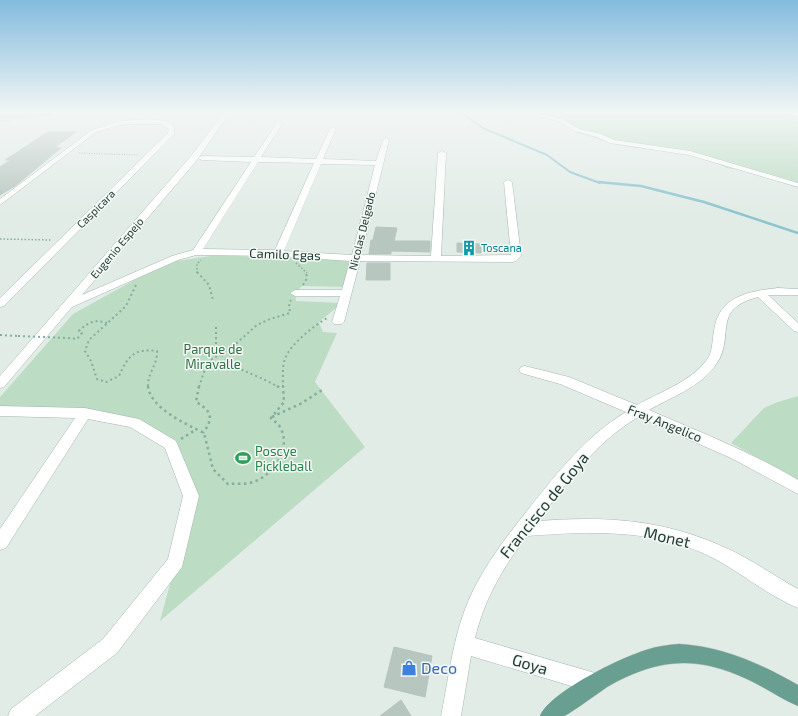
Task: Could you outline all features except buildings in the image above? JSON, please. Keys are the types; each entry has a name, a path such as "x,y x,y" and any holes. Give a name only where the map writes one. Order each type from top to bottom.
{"main road":[{"path":"550,714 595,683 624,667 652,656 679,653 705,656 755,673 798,696"}],"street":[{"name":"Caspicara","path":"66,152 75,145"},
{"name":"Caspicara","path":"0,304 160,145"},
{"name":"Eugenio Espejo","path":"0,384 194,158 203,145"},
{"path":"196,252 265,145"},
{"path":"278,253 325,145"},
{"name":"Nicolas Delgado","path":"338,322 384,145"},
{"path":"636,145 690,153 798,185"},
{"path":"0,203 66,152"},
{"path":"436,258 442,153"},
{"path":"202,158 379,163"},
{"name":"Camilo Egas","path":"68,305 175,258 196,252 278,253 356,258 514,259 516,256 508,182"},
{"name":"Francisco de Goya","path":"451,716 465,645 474,611 485,586 497,563 576,461 604,434 637,411 682,386 713,363 716,356 722,317 728,308 747,297 778,291 798,292"},
{"path":"295,293 345,293"},
{"path":"761,294 798,329"},
{"name":"Fray Angelico","path":"526,370 554,376 736,453 774,472 798,488"},
{"path":"0,411 85,413 134,423 171,445 191,496 176,562 110,646 18,716"},
{"path":"0,543 85,413"},
{"name":"Monet","path":"522,529 588,525 624,527 669,535 692,541 722,554 798,599"},
{"name":"Goya","path":"465,645 595,683"}],"path":[{"path":"66,152 151,155"},
{"path":"0,239 64,241"},
{"path":"208,252 197,264 197,273 206,280 212,289 213,300"},
{"path":"202,433 209,425 211,418 207,408 196,402 201,379 207,366 213,358 221,354 258,324 269,318 290,313 289,303 294,297 295,293 307,281 308,275 306,270 293,262"},
{"path":"146,271 147,275 137,283 126,306 89,340 85,351 91,358 96,379 106,382 119,376 124,364 132,353 146,349 157,351 158,359 149,375 148,391 158,405 202,433 214,469 228,484 252,482 269,474 282,458 284,444 280,427 271,418"},
{"path":"271,418 273,413 280,408 284,402 282,389 286,357 308,331 319,322 341,311"},
{"path":"0,335 77,339 82,333 79,331 82,326 99,320 107,323"},
{"path":"216,327 216,349 221,354 236,368 274,383 282,389"},
{"path":"271,418 302,404 322,390"},
{"path":"171,445 197,429"}],"green space":[{"path":"620,145 798,145 798,188 747,171 727,168 706,159 682,153"},
{"name":"Parque de Miravalle","path":"217,255 351,261 346,287 302,286 295,293 296,301 342,303 319,322 323,332 337,333 315,382 365,447 160,621 176,562 190,499 173,449 135,424 0,408 0,397 73,314 138,278 177,261"},
{"path":"798,396 798,480 731,443 764,408"}],"waterway":[{"path":"524,145 547,155 570,172 600,183"},
{"path":"598,182 641,186 704,202 798,233"}],"place":[{"name":"Toscana","path":"469,248"},
{"name":"Poscye Pickleball","path":"243,458"},
{"name":"Deco","path":"409,668"}]}
